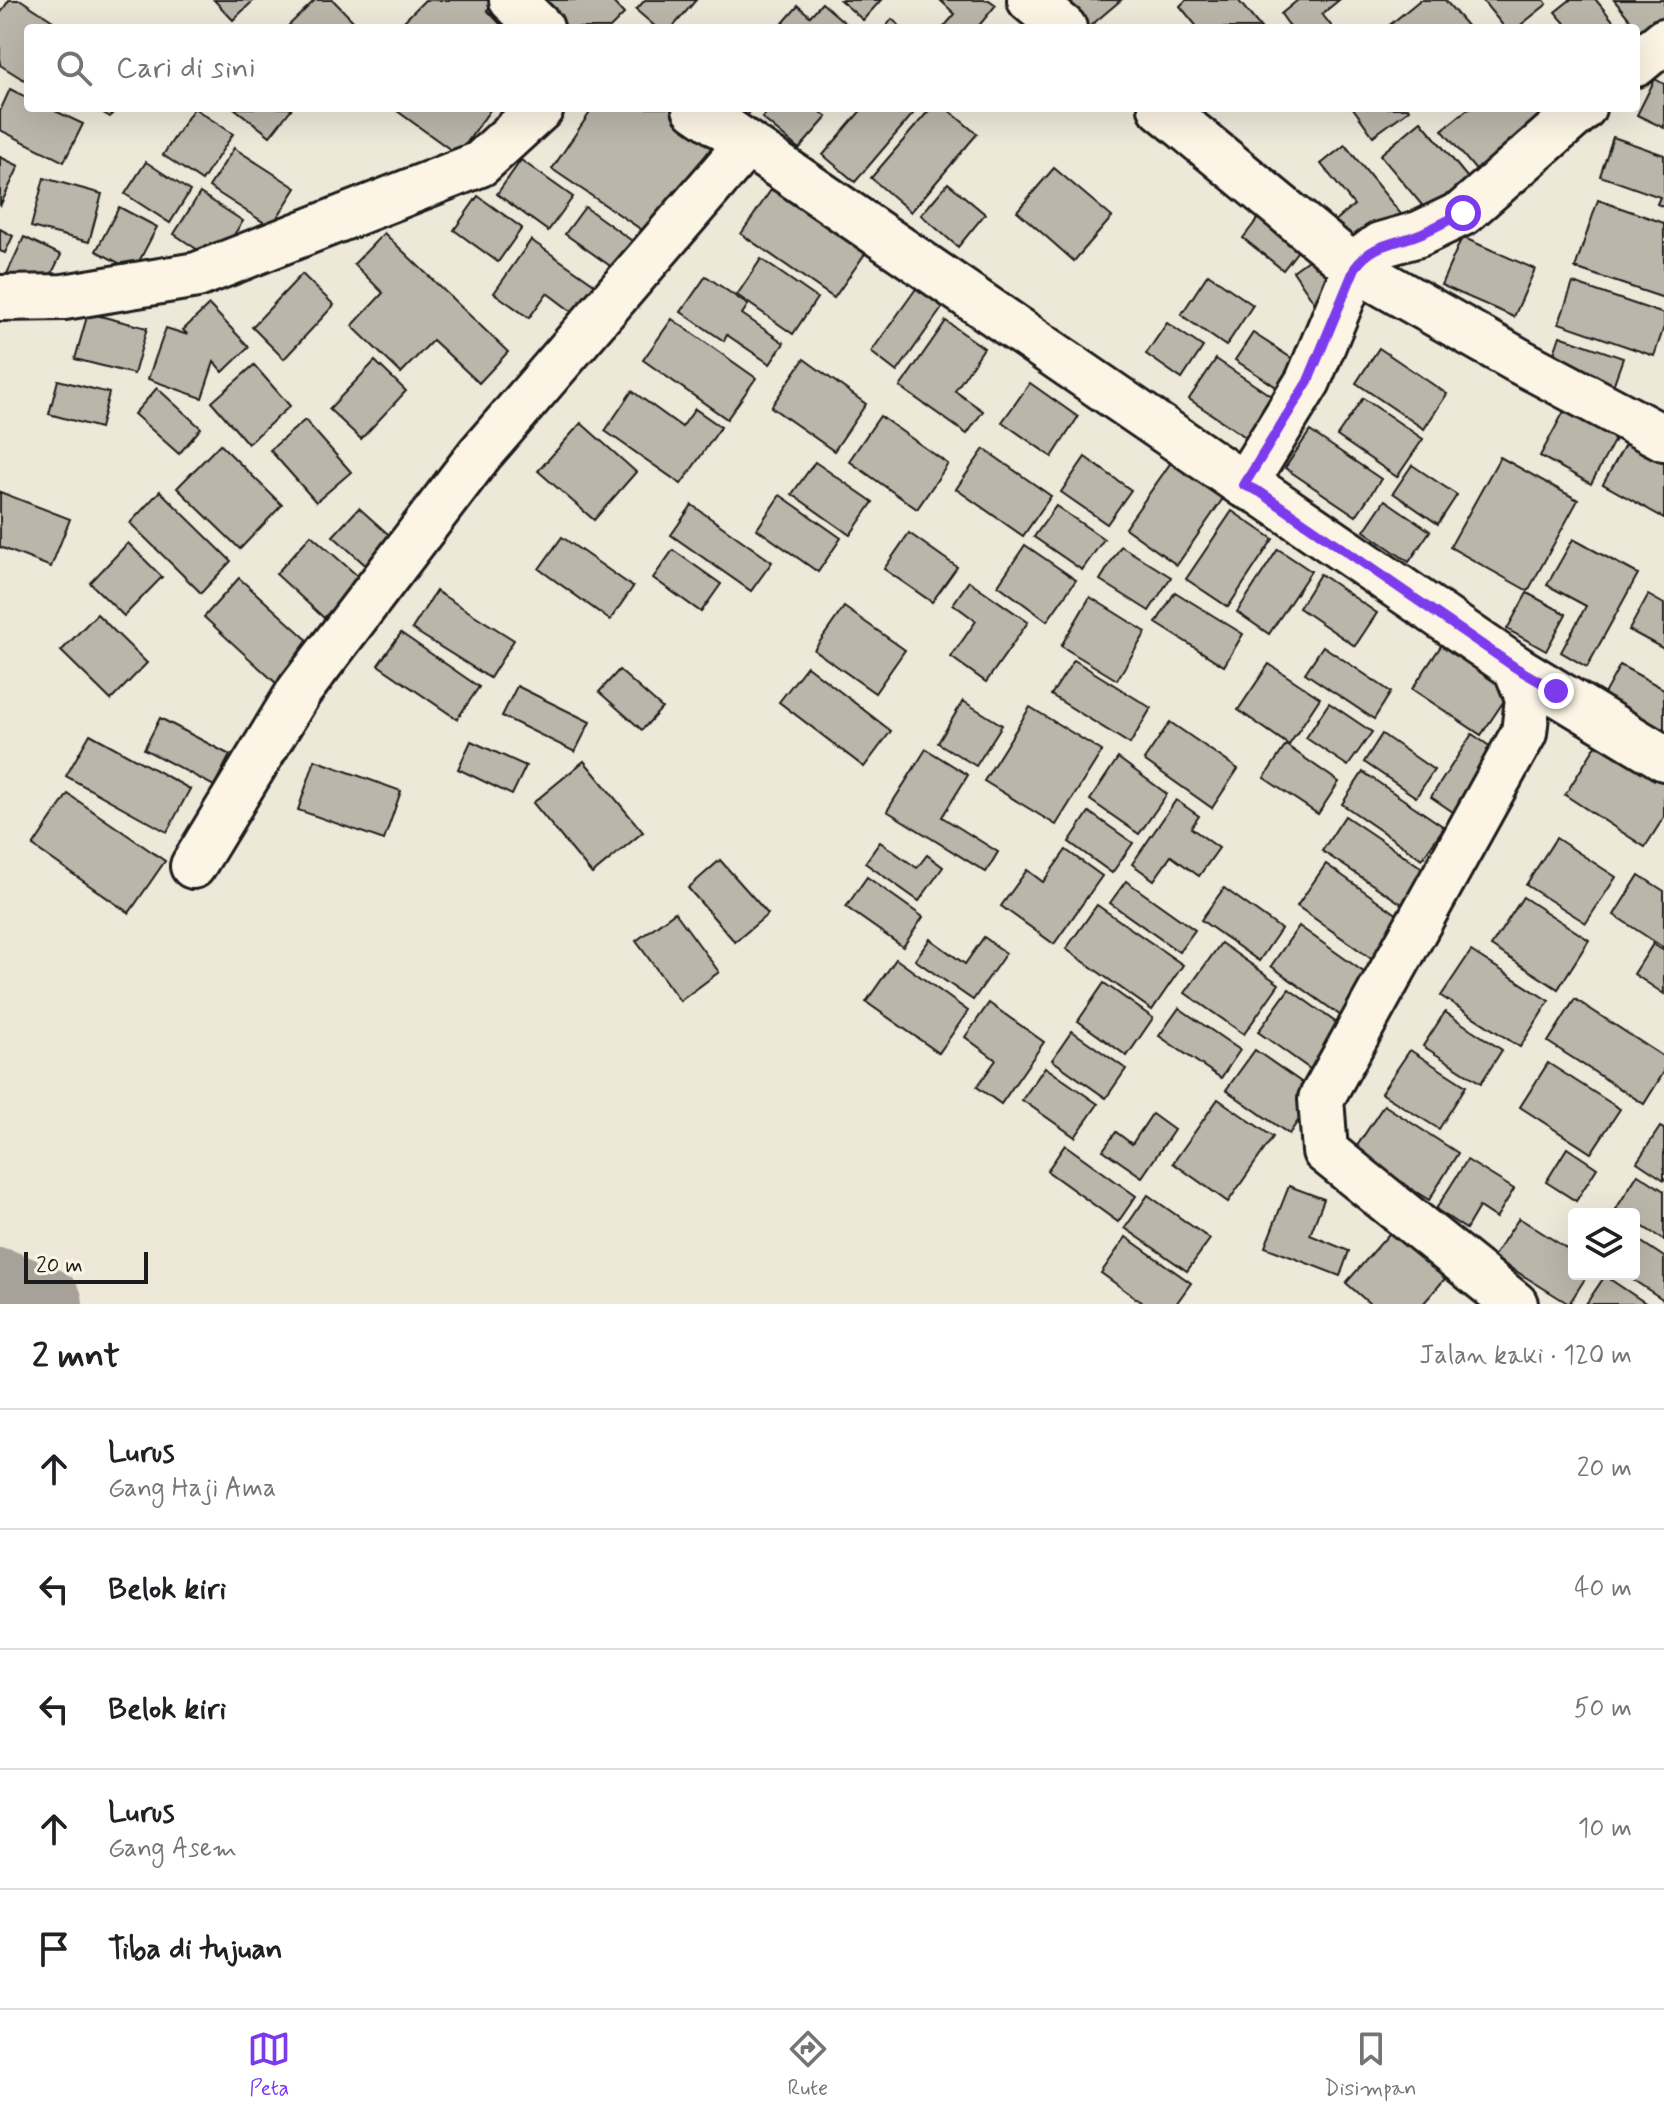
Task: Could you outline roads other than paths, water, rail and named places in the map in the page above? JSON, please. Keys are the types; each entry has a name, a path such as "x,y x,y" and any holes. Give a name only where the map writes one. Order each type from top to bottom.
{"street":[{"path":"512,0 537,24"},
{"path":"1030,0 1059,24"},
{"path":"1640,61 1664,41"},
{"path":"0,298 64,297 197,275 480,164 537,112"},
{"path":"701,112 1516,668 1664,758"},
{"path":"1166,112 1355,268 1664,438"},
{"path":"1244,485 1308,381 1355,268 1363,258 1380,245 1419,234 1463,213 1578,112"},
{"path":"193,866 300,690 480,454 747,144"},
{"path":"1515,1304 1325,1151 1321,1099 1524,733 1528,698 1516,668"}],"waterway":[{"path":"0,1285 46,1304"}]}
